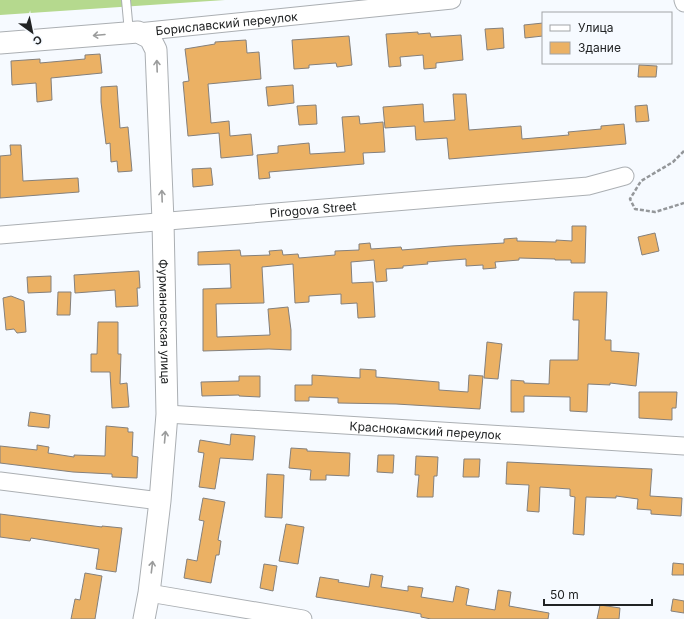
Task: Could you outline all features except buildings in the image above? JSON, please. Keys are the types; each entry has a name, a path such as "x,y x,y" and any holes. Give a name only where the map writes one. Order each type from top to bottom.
{"street":[{"name":"Бориславский переулок","path":"0,42 134,32 452,0"},
{"path":"683,0 684,4"},
{"name":"Фурмановская улица","path":"134,32 150,38 156,50 163,221 167,414 160,501 149,593 144,619"},
{"name":"Pirogova Street","path":"0,235 588,186 625,176"},
{"name":"Краснокамский переулок","path":"167,414 684,446"},
{"path":"0,481 160,501"},
{"path":"149,593 303,619"}],"lane":[{"path":"126,0 134,32"}],"path":[{"path":"684,151 673,162 641,181 630,199 635,208 655,212 684,203"}],"green space":[{"path":"0,0 225,0 0,15"}]}
